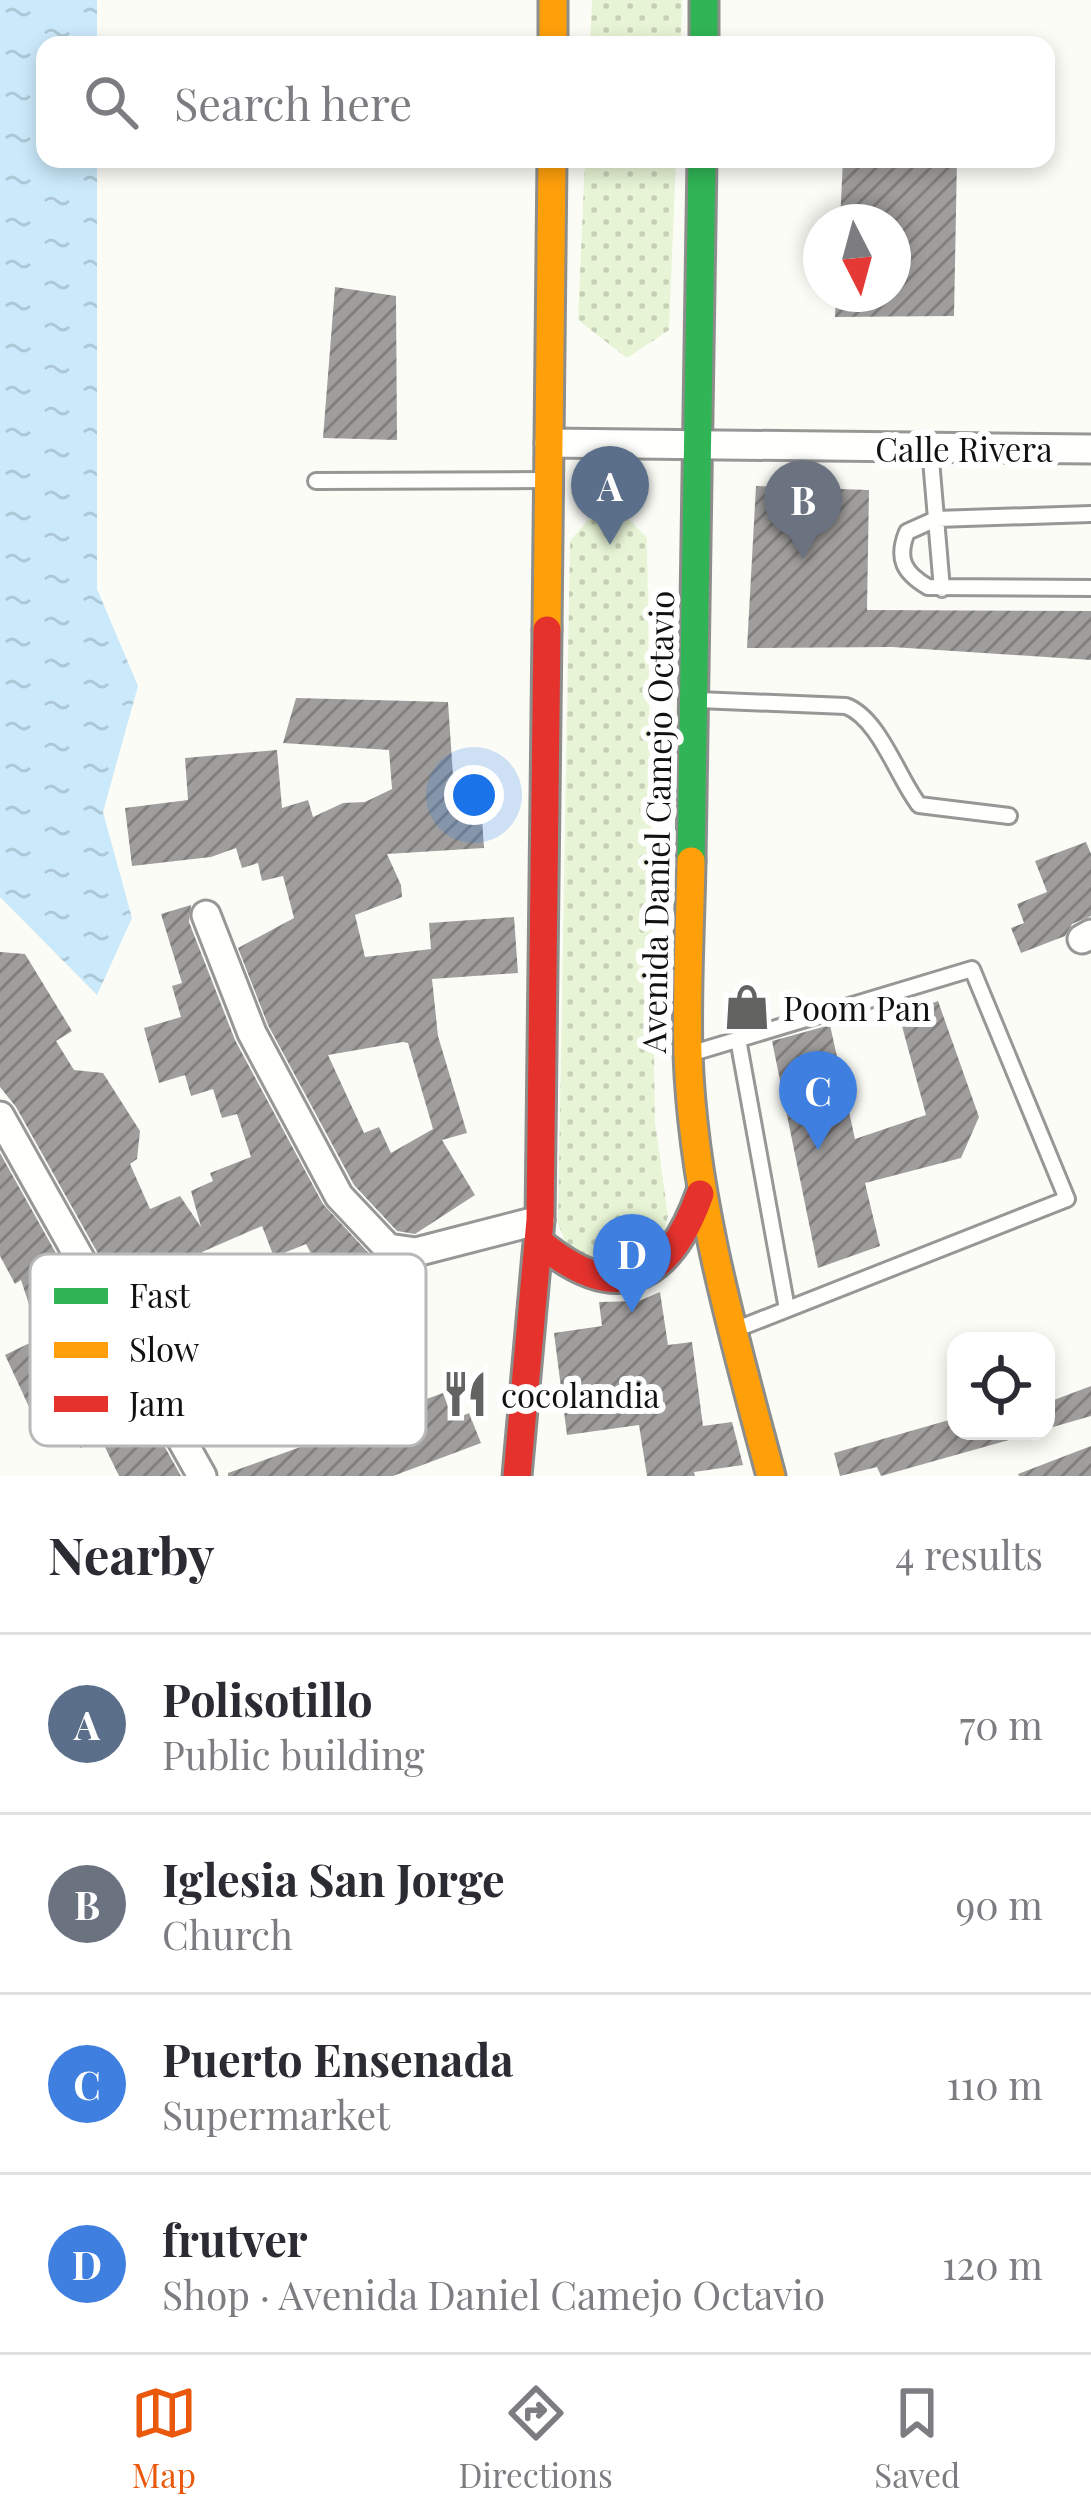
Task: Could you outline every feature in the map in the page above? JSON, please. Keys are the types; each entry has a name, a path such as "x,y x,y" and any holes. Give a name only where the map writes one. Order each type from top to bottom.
{"main road":[{"path":"553,36 554,0"},
{"path":"704,0 704,36"},
{"path":"517,1476 539,1230 552,168"},
{"name":"Avenida Daniel Camejo Octavio","path":"702,168 688,1054 702,1189 732,1331 771,1476"},
{"path":"539,1230 579,1275 603,1279 652,1272 685,1237 702,1189"}],"street":[{"name":"Calle Rivera","path":"549,442 1091,449"},
{"path":"206,915 252,1033 339,1196 388,1248 416,1252 539,1230"},
{"path":"2,1124 76,1254"},
{"path":"185,1446 202,1476"}],"lane":[{"path":"930,448 943,589"},
{"path":"316,481 549,480"},
{"path":"1091,514 937,519 907,532 901,546 902,564 914,578 943,589 1091,588"},
{"path":"693,700 857,710 919,805 1009,816"},
{"path":"688,1054 972,969 1067,1199 732,1331"},
{"path":"738,1039 787,1309"}],"green space":[{"path":"592,0 682,0 681,36 590,36"},
{"path":"585,168 676,168 669,330 627,358 578,320"},
{"path":"627,517 647,538 655,1122 668,1216 659,1250 614,1271 568,1248 558,1224 570,541 589,519"}],"water":[{"path":"0,0 97,0 97,36 36,36 36,168 97,168 97,589 138,686 103,812 132,918 97,995 0,897"}],"building":[{"path":"843,168 957,168 954,316 835,317 835,312 911,312 911,204 841,204"},
{"path":"335,287 396,296 397,440 323,438"},
{"path":"756,486 869,490 867,610 1091,611 1091,660 892,647 747,648"},
{"path":"296,698 448,702 455,805 481,804 484,848 387,854 402,897 355,915 365,957 431,949 429,923 514,917 518,973 432,979 438,1036 467,1133 442,1140 475,1195 415,1234 397,1231 354,1185 268,1025 238,948 294,918 283,876 262,881 258,863 242,868 236,848 211,857 132,866 125,808 188,800 185,758 277,750 282,808 308,800 313,817 392,789 389,750 283,743","holes":["408,1043 433,1129 391,1153 379,1127 364,1133 328,1055"]},
{"path":"1086,842 1091,854 1091,916 1072,924 1065,936 1021,953 1011,928 1024,923 1017,904 1047,892 1035,861"},
{"path":"191,905 189,922 235,1040 323,1204 369,1254 311,1254 306,1244 273,1254 262,1226 203,1254 98,1254 16,1107 0,1087 0,952 25,954 72,1031 56,1041 74,1070 103,1073 140,1131 137,1159 130,1164 150,1209 180,1196 201,1227 191,1191 213,1181 210,1173 251,1157 237,1114 222,1118 213,1089 191,1096 185,1075 159,1083 144,1028 181,1017 172,986 182,983 161,914"},
{"path":"938,1001 979,1117 961,1158 865,1183 880,1246 818,1268 772,1041 830,1025 855,1139 926,1115 899,1015"},
{"path":"0,1153 56,1254 30,1254 30,1307 21,1280 15,1284 0,1256"},
{"path":"660,1292 668,1345 692,1342 703,1426 732,1422 743,1465 694,1472 695,1476 647,1476 639,1425 567,1435 554,1333 602,1326 599,1302 639,1301"},
{"path":"30,1343 30,1409 5,1355"},
{"path":"1091,1386 1091,1416 1055,1426 1055,1400"},
{"path":"443,1393 453,1420 469,1413 481,1443 393,1476 228,1473 303,1446 426,1446 426,1399"},
{"path":"947,1421 947,1440 1009,1440 881,1476 877,1467 840,1476 834,1453"},
{"path":"104,1446 164,1446 181,1476 119,1476"},
{"path":"1091,1446 1091,1476 1018,1474"}],"traffic: fast":[{"path":"704,0 704,36"},
{"path":"691,861 702,168"}],"traffic: slow":[{"path":"553,0 553,36"},
{"path":"547,630 552,168"},
{"path":"691,861 691,1108 718,1267 771,1476"}],"traffic: jam":[{"path":"517,1476 540,1220 547,630"},
{"path":"538,1241 591,1274 614,1279 635,1276 671,1249 700,1194"}],"place":[{"name":"Polisotillo","path":"610,545"},
{"name":"Iglesia San Jorge","path":"803,559"},
{"name":"Poom Pan","path":"747,1007"},
{"name":"Puerto Ensenada","path":"818,1150"},
{"name":"frutver","path":"632,1313"},
{"name":"cocolandia","path":"465,1394"}]}
